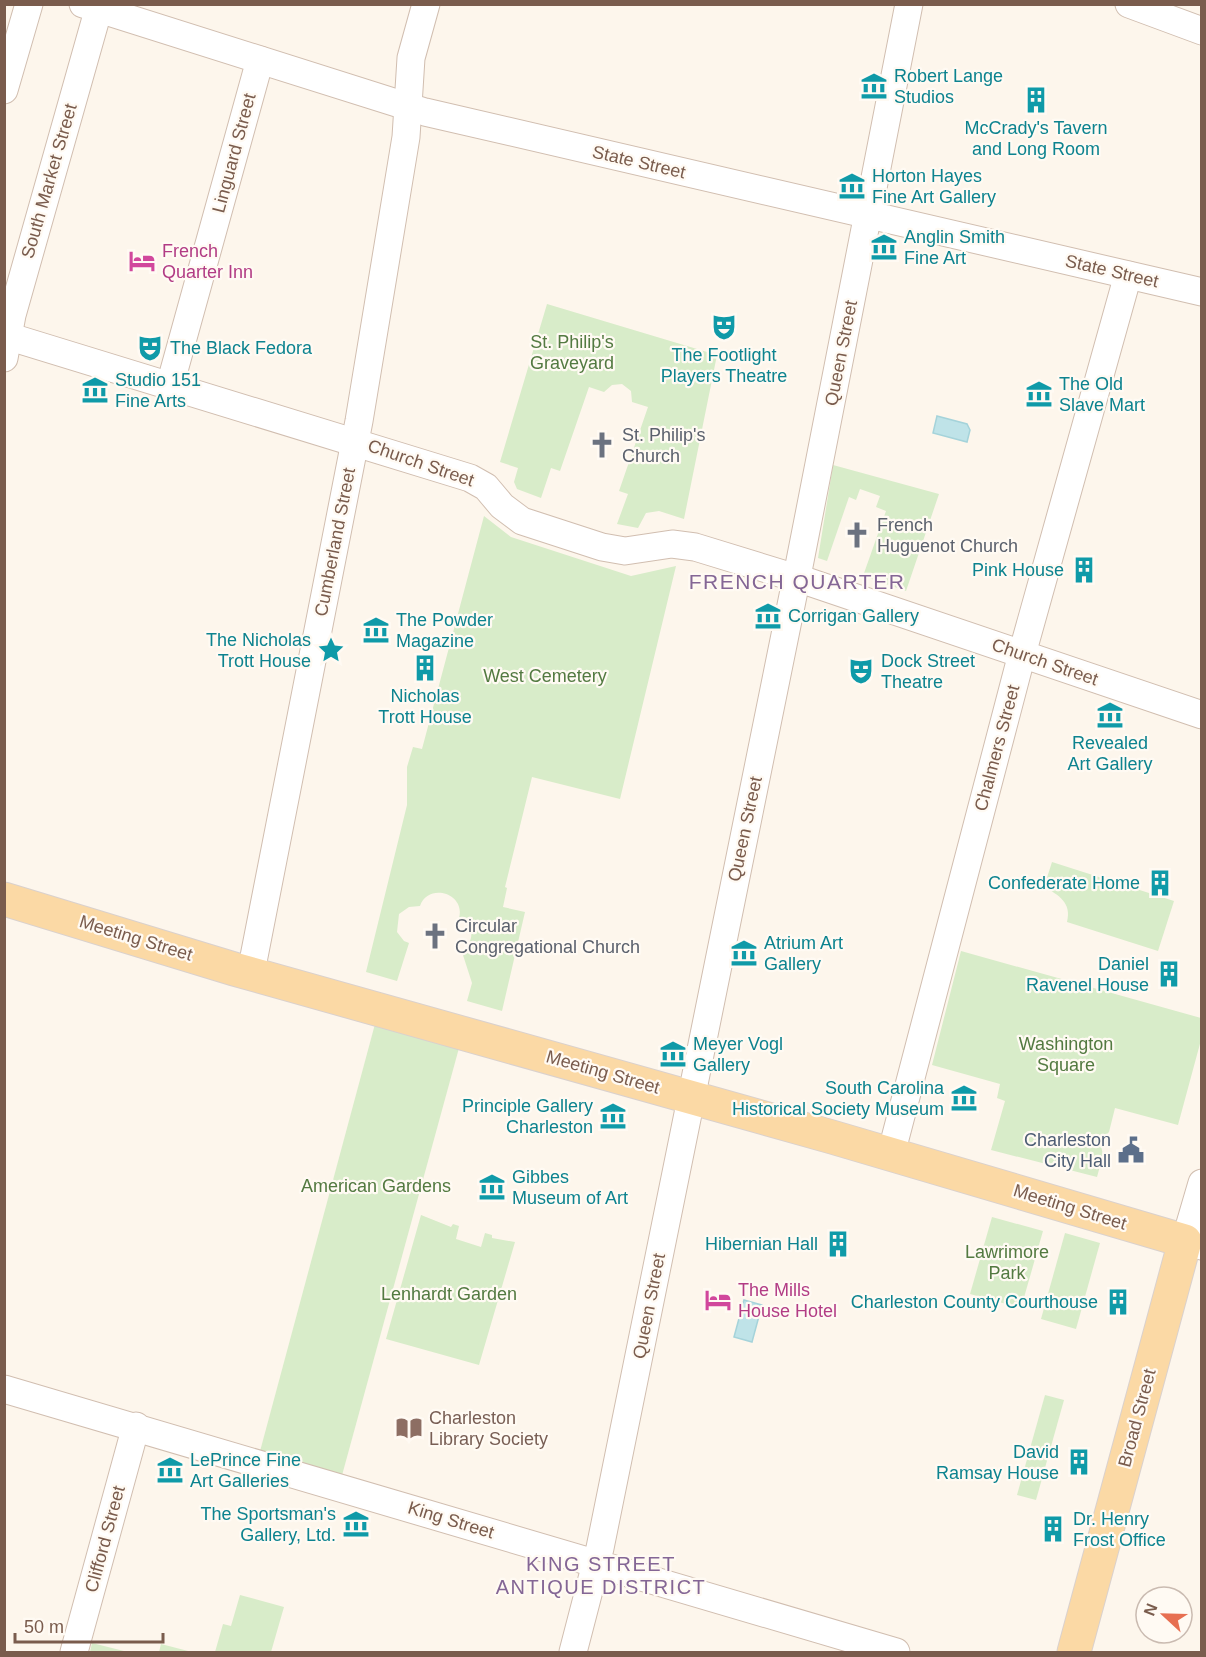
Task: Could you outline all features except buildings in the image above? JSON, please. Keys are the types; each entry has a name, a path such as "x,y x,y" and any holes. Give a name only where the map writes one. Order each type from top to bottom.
{"main road":[{"name":"Meeting Street","path":"4,899 1193,1243"},
{"name":"Broad Street","path":"1074,1653 1193,1243"}],"street":[{"path":"4,90 29,4"},
{"name":"Cumberland Street","path":"251,972 355,441 405,145 411,58 426,4"},
{"name":"Queen Street","path":"573,1653 597,1564 797,578 909,4"},
{"path":"1130,4 1200,24"},
{"name":"State Street","path":"94,6 409,107 1202,292"},
{"name":"South Market Street","path":"5,343 94,6"},
{"name":"Linguard Street","path":"170,385 260,60"},
{"name":"Chalmers Street","path":"891,1154 1022,654 1128,275"},
{"name":"Church Street","path":"5,343 170,385 470,478 486,487 502,506 522,521 602,547 625,551 683,544 797,578 1202,715"},
{"name":"Broad Street","path":"1193,1243 1202,1183"},
{"name":"King Street","path":"4,1389 136,1426 897,1653"},
{"name":"Clifford Street","path":"74,1653 136,1426"}],"green space":[{"name":"St. Philip's Graveyard","path":"547,304 717,355 684,519 659,511 646,513 638,528 617,524 628,494 619,491 648,407 632,402 631,391 622,384 612,385 604,392 589,387 560,471 551,468 541,498 517,489 514,482 518,468 500,462"},
{"path":"833,465 939,494 906,591 863,576 886,511 876,507 880,496 860,489 856,500 849,497 827,561 818,558"},
{"name":"West Cemetery","path":"484,516 511,537 631,576 676,566 620,799 532,777 505,887 507,888 503,907 525,912 502,1011 467,1001 472,983 462,952 471,939 471,929 465,921 459,918 460,909 457,902 445,894 430,894 420,906 409,907 399,914 397,932 404,941 409,943 397,981 366,972 407,805 407,767 413,747 422,749"},
{"path":"1052,862 1174,901 1158,951 1067,922 1068,910 1063,900 1044,887"},
{"name":"Washington Square","path":"961,951 1201,1018 1201,1040 1178,1125 1115,1108 1109,1132 1100,1141 1103,1155 1097,1177 991,1150 1005,1101 997,1098 1000,1084 932,1065"},
{"name":"American Gardens","path":"375,1024 459,1048 341,1479 259,1455"},
{"name":"Lenhardt Garden","path":"421,1215 451,1227 453,1224 459,1226 456,1239 481,1247 485,1233 492,1235 492,1238 515,1242 479,1365 386,1339"},
{"name":"Lawrimore Park","path":"992,1217 1043,1231 1021,1308 970,1294"},
{"path":"1065,1233 1100,1243 1076,1329 1041,1319"},
{"path":"1045,1395 1064,1400 1036,1500 1017,1495"},
{"path":"240,1595 284,1607 271,1652 215,1652 223,1624 231,1626"},
{"path":"92,1643 128,1652 90,1652"},
{"path":"161,1644 192,1652 159,1652"}],"water":[{"path":"937,416 967,424 970,430 967,442 933,433"},
{"path":"744,1300 762,1305 752,1342 734,1337"}],"place":[{"name":"Robert Lange Studios","path":"874,86"},
{"name":"McCrady's Tavern and Long Room","path":"1036,100"},
{"name":"Horton Hayes Fine Art Gallery","path":"852,186"},
{"name":"Anglin Smith Fine Art","path":"884,247"},
{"name":"French Quarter Inn","path":"142,261"},
{"name":"The Footlight Players Theatre","path":"724,327"},
{"name":"The Black Fedora","path":"150,348"},
{"name":"Studio 151 Fine Arts","path":"95,390"},
{"name":"The Old Slave Mart","path":"1039,394"},
{"name":"St. Philip's Church","path":"602,445"},
{"name":"French Huguenot Church","path":"857,535"},
{"name":"Pink House","path":"1084,570"},
{"name":"Corrigan Gallery","path":"768,616"},
{"name":"The Powder Magazine","path":"376,630"},
{"name":"The Nicholas Trott House","path":"331,650"},
{"name":"Nicholas Trott House","path":"425,668"},
{"name":"Dock Street Theatre","path":"861,671"},
{"name":"Revealed Art Gallery","path":"1110,715"},
{"name":"Confederate Home","path":"1160,883"},
{"name":"Circular Congregational Church","path":"435,936"},
{"name":"Atrium Art Gallery","path":"744,953"},
{"name":"Daniel Ravenel House","path":"1169,974"},
{"name":"Meyer Vogl Gallery","path":"673,1054"},
{"name":"South Carolina Historical Society Museum","path":"964,1098"},
{"name":"Principle Gallery Charleston","path":"613,1116"},
{"name":"Charleston City Hall","path":"1131,1150"},
{"name":"Gibbes Museum of Art","path":"492,1187"},
{"name":"Hibernian Hall","path":"838,1244"},
{"name":"The Mills House Hotel","path":"718,1300"},
{"name":"Charleston County Courthouse","path":"1118,1302"},
{"name":"Charleston Library Society","path":"409,1428"},
{"name":"David Ramsay House","path":"1079,1462"},
{"name":"LePrince Fine Art Galleries","path":"170,1470"},
{"name":"The Sportsman's Gallery, Ltd.","path":"356,1524"},
{"name":"Dr. Henry Frost Office","path":"1053,1529"}],"district":[{"name":"FRENCH QUARTER","path":"797,581"},
{"name":"KING STREET ANTIQUE DISTRICT","path":"601,1576"}]}
